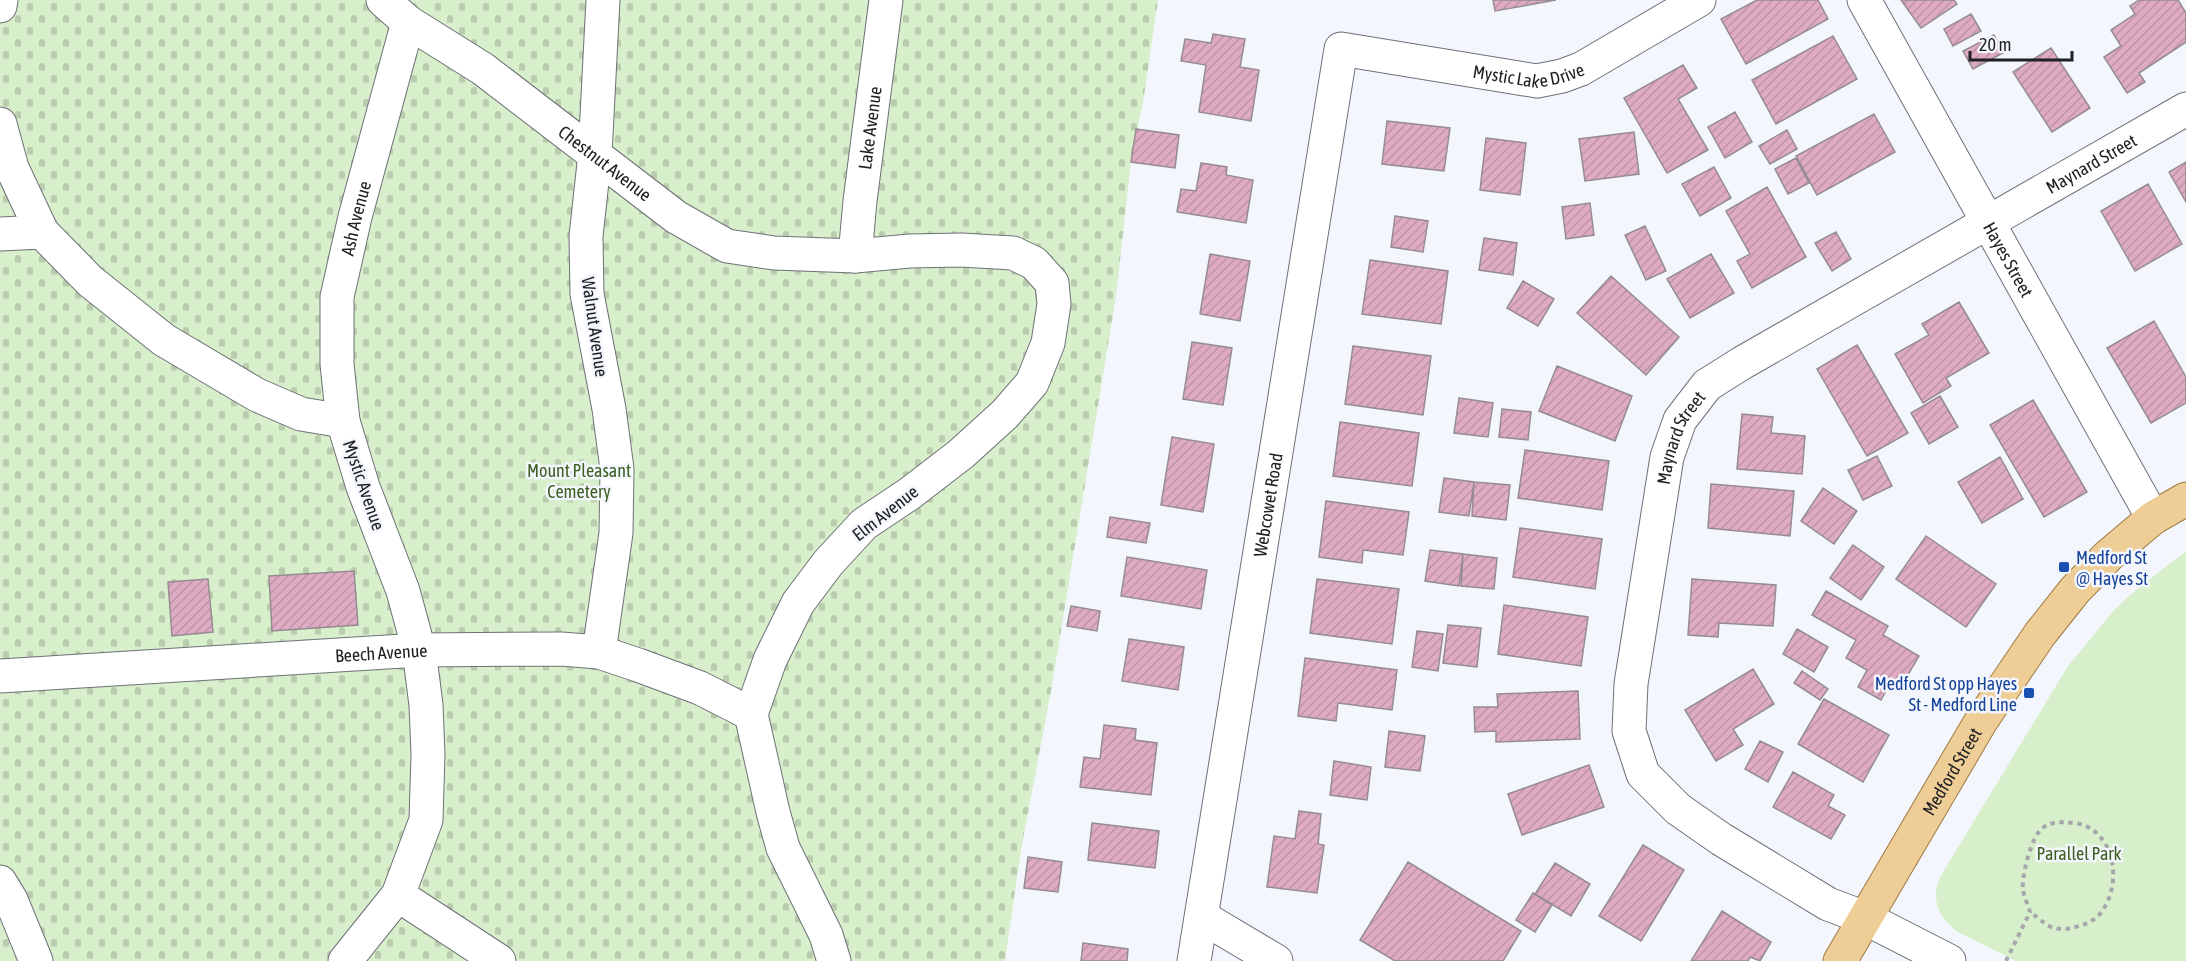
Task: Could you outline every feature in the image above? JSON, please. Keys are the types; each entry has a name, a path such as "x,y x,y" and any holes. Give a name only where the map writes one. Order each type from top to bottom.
{"main road":[{"name":"Medford Street","path":"1840,961 1981,721 2040,634 2075,590 2100,564 2153,518 2186,500"}],"street":[{"path":"0,6 1,0"},
{"name":"Chestnut Avenue","path":"383,0 408,22 483,69 595,153 676,218 727,246 774,253 855,256"},
{"name":"Walnut Avenue","path":"599,652 616,533 617,469 609,409 587,294 586,236 595,153 603,0"},
{"name":"Lake Avenue","path":"855,256 886,0"},
{"name":"Mystic Lake Drive","path":"1341,49 1537,81 1581,69 1699,0"},
{"name":"Hayes Street","path":"1864,0 2153,518"},
{"name":"Ash Avenue","path":"343,421 337,364 338,297 355,218 408,22"},
{"name":"Webcowet Road","path":"1194,961 1341,49"},
{"name":"Maynard Street","path":"1949,961 1865,918 1828,903 1721,839 1678,809 1643,774 1629,731 1631,684 1666,457 1680,420 1707,385 2186,109"},
{"name":"Mystic Avenue","path":"0,124 12,168 42,232 90,281 164,340 257,395 301,414 343,421 363,488 403,591 419,650 428,754 426,820 398,895 345,961"},
{"path":"0,234 42,232"},
{"name":"Elm Avenue","path":"752,714 770,660 794,612 828,563 864,524 909,494 961,454 1005,414 1032,383 1048,343 1054,304 1052,283 1034,263 1013,253 961,250 910,251 855,256"},
{"name":"Beech Avenue","path":"0,676 419,650 561,649 599,652 700,688 752,714"},
{"path":"752,714 783,848 826,935 834,961"},
{"path":"0,882 20,918 36,961"},
{"path":"398,895 499,961"},
{"path":"1202,916 1276,961"}],"path":[{"path":"2006,961 2030,912 2023,890 2026,867 2032,845 2041,828 2058,821 2079,824 2094,830 2108,845 2113,863 2111,893 2099,914 2083,926 2064,930 2050,927 2030,912"}],"green space":[{"name":"Mount Pleasant Cemetery","path":"0,0 1158,0 1143,103 1132,153 1116,296 1051,691 1021,850 1005,961 0,961"},
{"name":"Parallel Park","path":"2186,551 2186,961 2016,961 1958,932 1941,915 1938,908 1936,893 1940,877 2068,666 2115,609"}],"building":[{"path":"1493,0 1556,0 1495,11"},
{"path":"1757,0 1818,0 1828,19 1746,64 1721,19"},
{"path":"1901,0 1954,0 1957,4 1921,28"},
{"path":"2139,0 2178,0 2186,13 2186,42 2139,73 2145,82 2127,93 2104,57 2121,46 2111,30 2135,14 2130,6"},
{"path":"1971,14 1981,31 1953,46 1944,29"},
{"path":"1213,34 1245,39 1240,67 1259,70 1251,121 1199,112 1206,65 1181,61 1185,39 1211,43"},
{"path":"1994,35 2003,53 1973,69 1963,51"},
{"path":"1833,36 1857,79 1776,124 1752,80"},
{"path":"2051,48 2090,108 2052,132 2013,72"},
{"path":"1683,65 1697,88 1678,99 1708,150 1667,173 1624,98"},
{"path":"1735,112 1752,142 1725,158 1708,127"},
{"path":"1874,114 1895,152 1817,195 1796,156"},
{"path":"1387,121 1450,128 1444,171 1382,164"},
{"path":"1136,129 1179,135 1175,168 1131,162"},
{"path":"1787,130 1797,149 1770,164 1759,146"},
{"path":"1634,132 1639,174 1585,181 1579,139"},
{"path":"1486,138 1526,143 1520,195 1480,190"},
{"path":"1796,158 1809,183 1788,194 1775,169"},
{"path":"2186,162 2186,202 2169,172"},
{"path":"1201,163 1227,167 1226,175 1253,180 1246,223 1177,212 1181,189 1196,191"},
{"path":"1714,167 1731,198 1700,216 1682,184"},
{"path":"2148,184 2182,244 2135,271 2101,211"},
{"path":"1767,187 1806,257 1752,288 1737,261 1750,254 1726,211"},
{"path":"1590,203 1594,235 1566,239 1562,207"},
{"path":"1395,216 1428,221 1423,252 1391,247"},
{"path":"1645,226 1666,271 1646,280 1625,235"},
{"path":"1836,232 1851,259 1832,271 1815,243"},
{"path":"1484,238 1517,243 1513,275 1479,270"},
{"path":"1210,254 1250,261 1240,321 1200,314"},
{"path":"1711,254 1734,293 1690,318 1667,279"},
{"path":"1370,260 1448,271 1441,324 1362,314"},
{"path":"1611,276 1679,337 1646,375 1577,313"},
{"path":"1523,281 1554,299 1538,326 1507,308"},
{"path":"1959,302 1989,353 1946,378 1951,386 1923,403 1895,354 1929,335 1922,324"},
{"path":"2154,321 2186,377 2186,403 2151,423 2107,348"},
{"path":"1192,342 1232,348 1223,405 1183,399"},
{"path":"1857,345 1908,433 1867,456 1817,369"},
{"path":"1353,346 1431,356 1423,415 1345,404"},
{"path":"1557,366 1632,396 1615,441 1539,411"},
{"path":"1940,396 1958,427 1929,444 1911,413"},
{"path":"1459,398 1493,403 1488,437 1454,433"},
{"path":"2033,400 2087,492 2044,517 1990,425"},
{"path":"1502,409 1531,412 1528,440 1499,437"},
{"path":"1742,414 1773,417 1771,433 1805,436 1802,474 1737,469"},
{"path":"1340,422 1419,433 1412,486 1333,476"},
{"path":"1172,437 1214,444 1203,512 1161,505"},
{"path":"1525,450 1609,461 1602,510 1518,498"},
{"path":"1877,456 1892,486 1863,500 1848,470"},
{"path":"2000,457 2023,499 1982,523 1958,482"},
{"path":"1444,478 1474,482 1469,516 1439,512"},
{"path":"1474,482 1510,485 1506,520 1472,516"},
{"path":"1711,484 1794,491 1790,536 1708,528"},
{"path":"1823,488 1857,511 1834,544 1801,521"},
{"path":"1326,501 1409,512 1403,555 1363,550 1362,563 1319,557"},
{"path":"1110,517 1150,523 1146,543 1107,537"},
{"path":"1520,528 1602,539 1595,589 1513,577"},
{"path":"1926,536 1996,584 1966,627 1896,579"},
{"path":"1853,545 1884,567 1861,600 1830,578"},
{"path":"1430,550 1463,554 1459,586 1425,581"},
{"path":"1463,554 1497,558 1494,589 1461,586"},
{"path":"1127,557 1207,570 1201,609 1121,596"},
{"path":"354,571 358,625 272,631 269,576"},
{"path":"208,579 213,632 172,636 168,582"},
{"path":"1317,579 1399,589 1392,644 1310,633"},
{"path":"1692,579 1776,585 1773,626 1719,623 1718,637 1688,635"},
{"path":"1826,591 1888,626 1883,635 1919,656 1899,690 1890,684 1881,700 1858,687 1867,670 1846,658 1856,640 1812,615"},
{"path":"1504,605 1588,617 1581,666 1498,654"},
{"path":"1071,606 1100,611 1097,631 1067,626"},
{"path":"1448,625 1481,628 1477,667 1443,663"},
{"path":"1797,629 1828,647 1814,672 1783,654"},
{"path":"1417,631 1443,634 1438,671 1412,667"},
{"path":"1129,639 1184,647 1178,690 1122,681"},
{"path":"1305,658 1397,670 1392,710 1338,703 1336,721 1298,716"},
{"path":"1753,669 1774,704 1733,729 1743,745 1716,761 1685,710"},
{"path":"1802,671 1828,689 1820,700 1794,683"},
{"path":"1578,691 1580,739 1496,742 1496,731 1475,732 1474,707 1498,707 1497,694"},
{"path":"1824,699 1889,735 1863,782 1798,744"},
{"path":"1104,725 1136,729 1135,740 1157,743 1151,795 1080,787 1084,757 1100,759"},
{"path":"1389,731 1425,736 1420,771 1385,767"},
{"path":"1760,741 1783,752 1768,782 1745,769"},
{"path":"1334,761 1371,767 1367,800 1330,795"},
{"path":"1589,765 1604,807 1522,835 1508,794"},
{"path":"1793,772 1834,795 1828,806 1845,815 1831,839 1773,807"},
{"path":"1299,811 1321,814 1318,844 1324,845 1317,893 1267,887 1274,836 1295,839"},
{"path":"1092,823 1159,831 1155,868 1088,860"},
{"path":"1643,845 1684,870 1641,941 1599,916"},
{"path":"1028,857 1062,862 1058,892 1024,888"},
{"path":"1408,862 1521,931 1503,961 1395,961 1360,940"},
{"path":"1555,863 1590,884 1571,916 1535,894"},
{"path":"1533,893 1552,905 1535,932 1516,920"},
{"path":"1722,911 1771,942 1760,961 1750,957 1748,961 1691,961"},
{"path":"1083,943 1128,949 1127,961 1081,961"}],"place":[{"name":"Medford St @ Hayes St","path":"2064,567"},
{"name":"Medford St opp Hayes St - Medford Line","path":"2029,693"}]}
